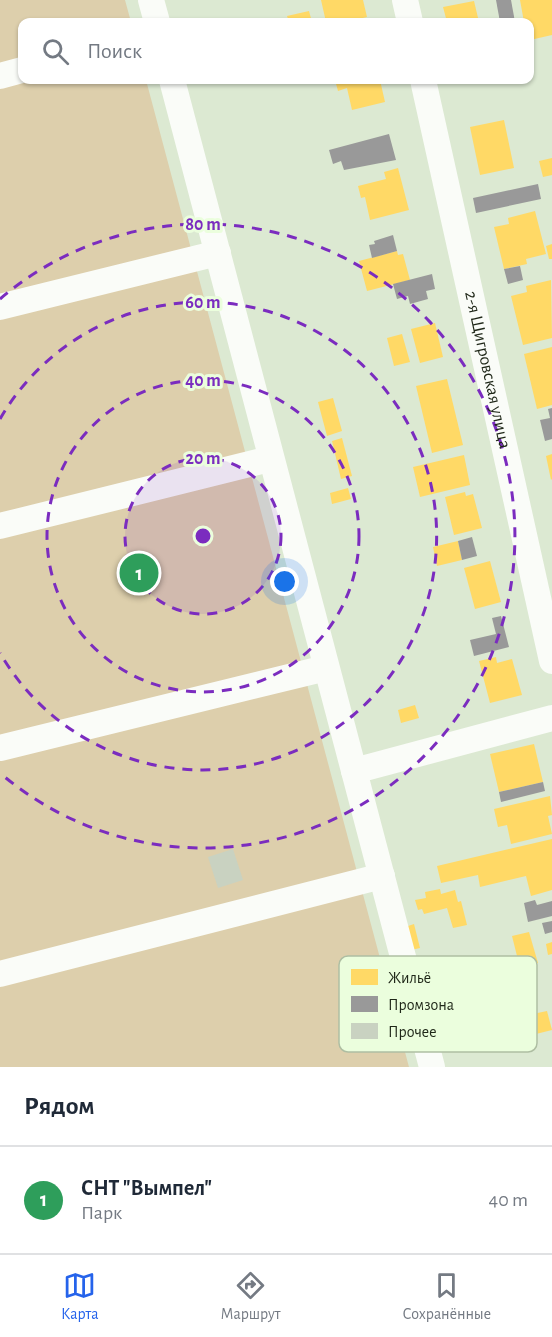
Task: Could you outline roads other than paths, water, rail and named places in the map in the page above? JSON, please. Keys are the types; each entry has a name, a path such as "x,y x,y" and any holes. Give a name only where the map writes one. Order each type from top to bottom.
{"street":[{"path":"151,0 156,18"},
{"path":"405,0 409,18"},
{"path":"0,76 18,71"},
{"path":"173,84 270,459 403,956"},
{"name":"2-я Щигровская улица","path":"424,84 552,661"},
{"path":"0,307 218,253"},
{"path":"0,526 270,459"},
{"path":"0,748 326,668"},
{"path":"354,771 552,718"},
{"path":"0,974 382,876"},
{"path":"428,1052 432,1067"}],"place":[{"name":"СНТ \"Вымпел\"","path":"139,573"}]}
